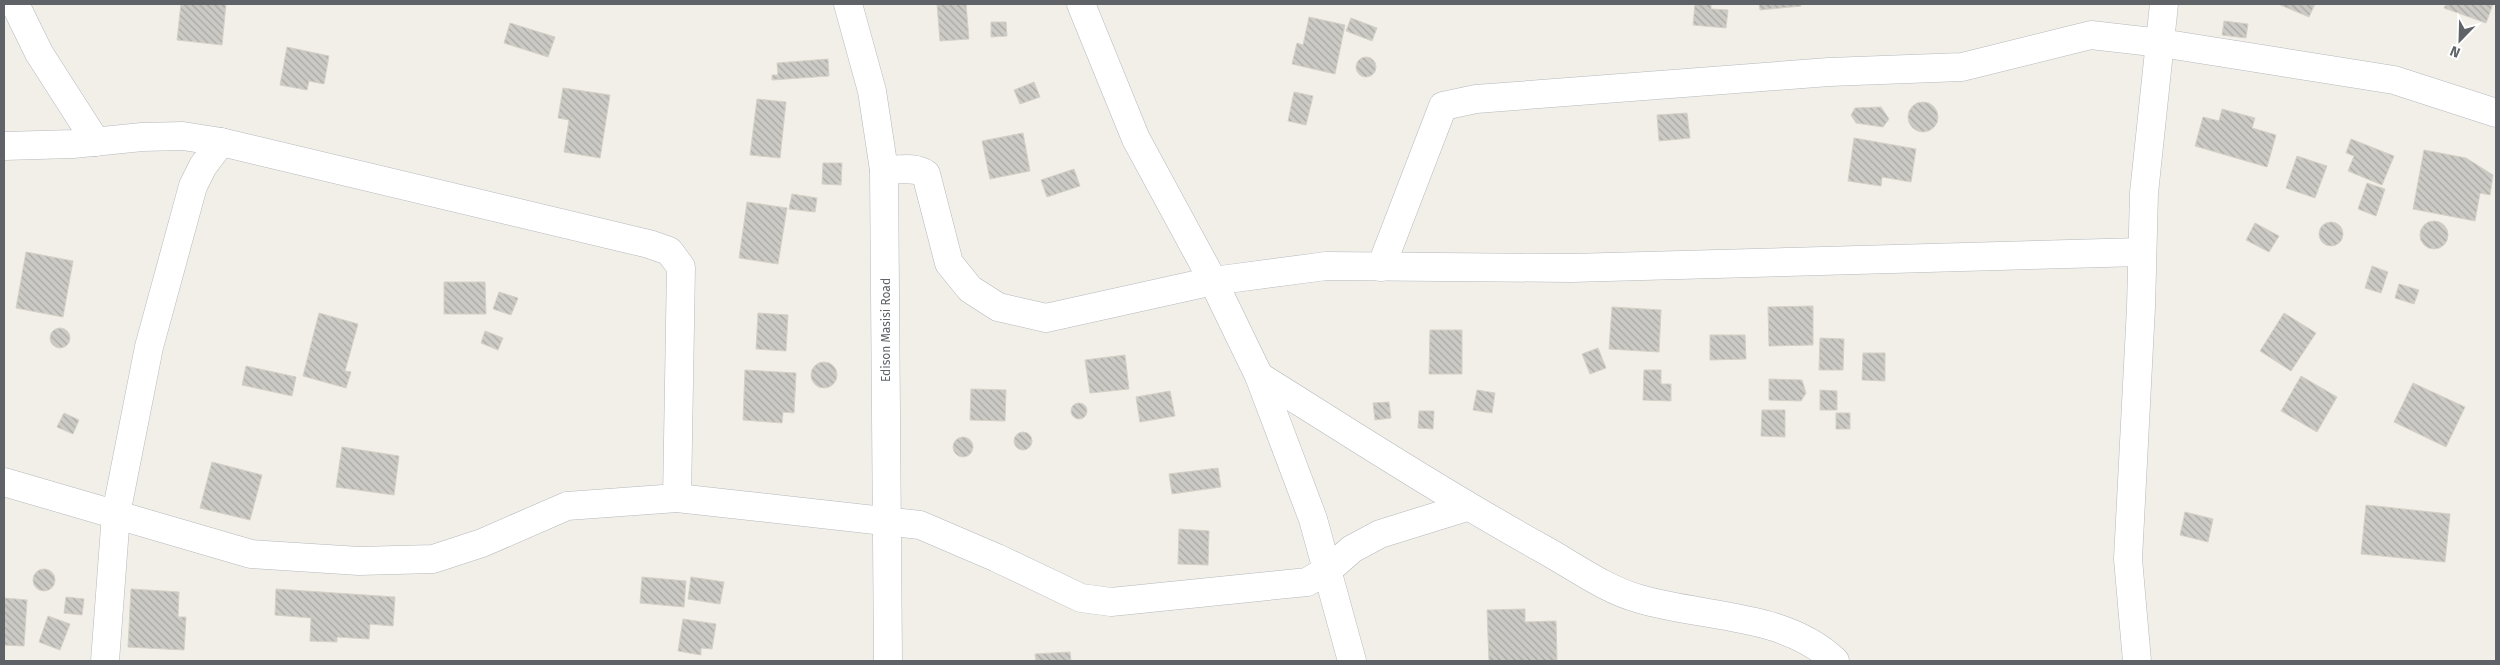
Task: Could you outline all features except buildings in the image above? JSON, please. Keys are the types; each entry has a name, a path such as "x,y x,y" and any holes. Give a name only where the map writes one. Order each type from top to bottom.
{"street":[{"path":"15,4 39,54 96,142"},
{"name":"Edison Masisi Road","path":"848,4 872,91 884,170 888,661"},
{"path":"1081,4 1136,139 1213,281 1259,376 1313,519 1352,661"},
{"path":"2137,661 2128,559 2141,307 2140,252 2149,131 2161,43 2164,4"},
{"path":"1380,266 1443,106 1476,98 1828,72 1962,67 2091,35 2161,43 2394,80 2496,113"},
{"path":"4,146 183,136 221,142 649,244 669,251 681,267 677,498"},
{"path":"105,661 116,514 149,347 193,186 203,166 221,142"},
{"path":"884,170 913,169 920,170 926,174 949,263 970,289 998,307 1046,318 1213,281 1326,266 1571,268 2140,252"},
{"path":"1259,376 1467,507 1617,590 1637,599 1767,625 1801,636 1822,649 1835,661"},
{"path":"4,482 251,554 359,562 432,559 482,543 567,506 677,498 920,525 997,558 1081,598 1111,602 1307,582 1328,570 1352,549 1380,534 1467,507"}]}
